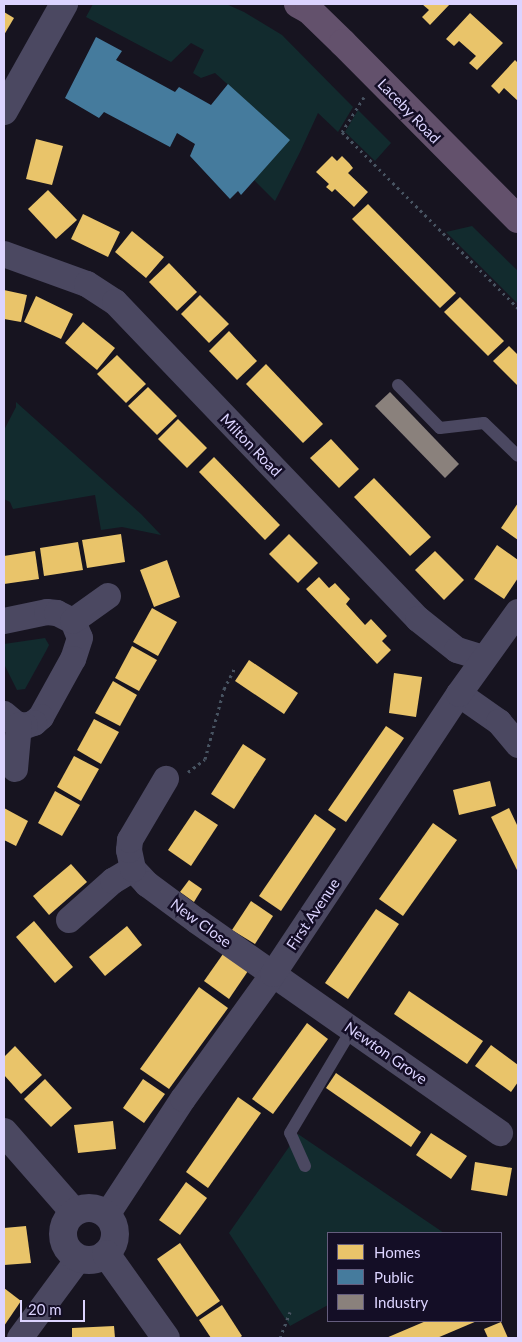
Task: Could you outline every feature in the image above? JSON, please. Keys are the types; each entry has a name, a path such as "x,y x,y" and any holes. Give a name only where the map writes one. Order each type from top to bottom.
{"highway":[{"name":"Laceby Road","path":"298,4 309,10 518,219"}],"street":[{"path":"4,110 64,4"},
{"name":"Milton Road","path":"4,254 87,284 115,302 418,619 457,650 484,658"},
{"path":"73,622 108,596"},
{"path":"4,620 48,612 66,616 73,622 80,638 56,692 41,717 34,723 11,720 15,769"},
{"name":"First Avenue","path":"107,1215 183,1099 273,974 459,694 518,612"},
{"path":"459,694 499,722 518,745"},
{"path":"69,920 113,881 133,869 129,850 130,840 166,779"},
{"name":"New Close","path":"133,869 154,889 273,974"},
{"name":"Newton Grove","path":"273,974 500,1133"},
{"path":"4,1132 74,1212"},
{"path":"86,1208 95,1209 107,1215 115,1232 114,1242 106,1254 92,1260 78,1258 67,1248 63,1237 66,1222 74,1212 86,1208"},
{"path":"106,1254 166,1338"},
{"path":"20,1338 78,1258"}],"lane":[{"path":"398,386 440,428 484,423 518,456"},
{"path":"305,1166 290,1133 352,1029"}],"path":[{"path":"377,78 342,132 518,308"},
{"path":"166,779 190,771 205,759 224,690 235,667"},
{"path":"280,1338 290,1312"}],"green space":[{"path":"93,4 226,4 244,12 282,35 353,107 338,132 318,113 275,201 254,180 289,140 215,73 201,78 193,73 204,50 191,43 171,62 86,17"},
{"path":"358,110 391,143 375,161 345,132"},
{"path":"472,226 518,271 518,304 446,232"},
{"path":"16,402 141,514 161,535 122,527 101,530 95,495 13,509 10,502 4,499 4,430 16,407"},
{"path":"45,638 49,645 46,651 25,689 17,690 4,664 4,644"},
{"path":"298,1134 443,1232 327,1232 327,1306 290,1326 229,1233"}],"building: Homes":[{"path":"422,4 450,4 430,25 422,17 429,10"},
{"path":"4,12 14,18 4,35"},
{"path":"470,13 503,43 477,70 469,63 476,56 459,41 454,46 446,39"},
{"path":"515,60 518,63 518,101 504,88 499,94 491,86"},
{"path":"36,139 63,146 52,185 26,179"},
{"path":"332,156 337,161 342,156 349,163 353,168 348,173 368,192 354,207 335,189 332,192 326,187 329,184 316,172"},
{"path":"48,190 77,220 56,239 28,209"},
{"path":"368,204 456,293 440,308 352,219"},
{"path":"83,214 120,232 108,257 71,239"},
{"path":"132,231 164,257 146,278 115,252"},
{"path":"169,263 197,292 177,311 149,282"},
{"path":"4,290 27,295 21,322 4,319"},
{"path":"200,295 229,324 209,343 181,314"},
{"path":"36,296 73,314 61,339 24,322"},
{"path":"460,297 504,341 488,356 444,312"},
{"path":"83,322 115,348 97,370 65,343"},
{"path":"229,331 257,361 237,380 209,351"},
{"path":"509,346 518,355 518,386 493,361"},
{"path":"117,355 146,384 126,403 97,374"},
{"path":"266,364 323,424 303,443 246,384"},
{"path":"148,387 177,416 157,435 128,406"},
{"path":"178,419 207,448 187,468 158,439"},
{"path":"331,439 359,469 339,488 310,458"},
{"path":"214,457 280,525 265,540 199,472"},
{"path":"374,478 431,537 410,556 354,497"},
{"path":"518,503 518,540 501,528"},
{"path":"121,534 125,562 87,568 82,540"},
{"path":"289,534 318,563 298,583 269,554"},
{"path":"78,542 83,570 44,576 40,548"},
{"path":"497,545 518,560 518,578 504,599 474,579"},
{"path":"35,551 39,579 4,584 4,556"},
{"path":"435,551 464,580 444,600 415,570"},
{"path":"167,560 180,597 154,607 140,570"},
{"path":"319,577 329,588 335,583 350,599 346,604 365,625 371,619 387,636 382,641 391,650 377,664 306,589"},
{"path":"152,608 177,622 158,656 133,642"},
{"path":"132,646 157,660 139,691 115,678"},
{"path":"249,660 298,693 284,714 235,681"},
{"path":"394,673 422,677 416,717 389,713"},
{"path":"113,681 137,695 120,726 95,713"},
{"path":"94,719 119,732 101,764 77,750"},
{"path":"386,726 404,738 346,822 328,810"},
{"path":"243,744 266,759 234,809 211,794"},
{"path":"74,756 99,769 81,801 57,787"},
{"path":"490,781 496,806 459,815 453,790"},
{"path":"55,791 80,805 62,836 38,823"},
{"path":"4,808 28,821 16,846 4,840"},
{"path":"509,808 518,827 518,872 491,817"},
{"path":"195,810 218,825 191,866 168,850"},
{"path":"315,814 336,829 281,911 259,896"},
{"path":"433,823 457,840 403,916 379,899"},
{"path":"71,864 87,882 49,915 33,896"},
{"path":"189,880 202,889 194,902 180,892"},
{"path":"251,901 273,916 255,944 232,930"},
{"path":"376,909 399,924 348,999 325,983"},
{"path":"34,921 73,967 55,983 16,937"},
{"path":"127,926 142,945 105,976 89,957"},
{"path":"223,954 248,971 229,999 204,981"},
{"path":"199,987 228,1008 169,1089 140,1069"},
{"path":"409,991 483,1041 467,1064 394,1014"},
{"path":"307,1023 328,1039 273,1114 252,1099"},
{"path":"491,1045 518,1065 518,1082 511,1092 475,1066"},
{"path":"15,1046 42,1075 21,1094 4,1075 4,1057"},
{"path":"336,1073 421,1132 411,1147 326,1088"},
{"path":"45,1079 72,1108 51,1127 24,1099"},
{"path":"143,1079 165,1094 144,1123 123,1108"},
{"path":"238,1097 261,1113 208,1188 186,1172"},
{"path":"113,1121 116,1149 78,1153 74,1125"},
{"path":"431,1133 467,1156 451,1179 416,1155"},
{"path":"475,1162 512,1168 507,1196 471,1190"},
{"path":"186,1182 207,1198 180,1235 159,1220"},
{"path":"26,1226 31,1263 4,1265 4,1228"},
{"path":"180,1243 220,1301 197,1317 157,1259"},
{"path":"4,1288 21,1301 4,1326"},
{"path":"222,1305 242,1336 239,1338 211,1338 199,1320"},
{"path":"424,1322 475,1322 437,1338 386,1338"},
{"path":"501,1322 508,1338 488,1338 484,1329"},
{"path":"114,1326 115,1338 72,1338 72,1328"}],"building: Public":[{"path":"96,37 122,51 116,60 175,92 179,87 211,105 228,84 290,140 241,195 238,191 230,199 190,156 195,144 177,133 170,147 104,112 99,118 65,98"}],"building: Industry":[{"path":"390,392 459,464 445,478 375,406"}]}
